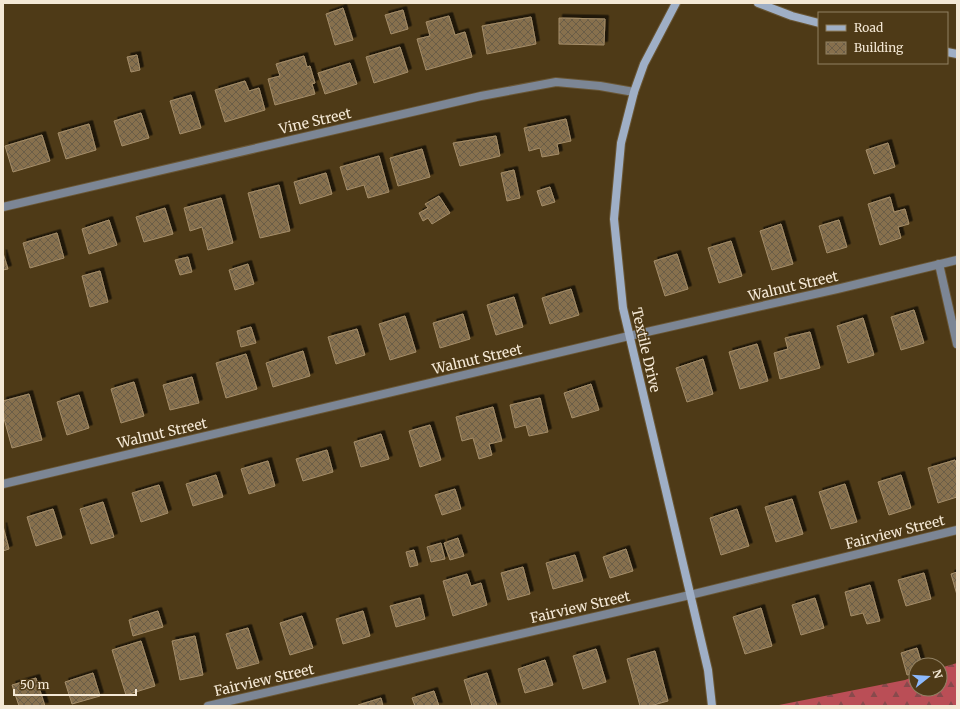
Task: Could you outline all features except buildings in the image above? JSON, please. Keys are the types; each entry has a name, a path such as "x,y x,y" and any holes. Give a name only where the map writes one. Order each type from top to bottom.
{"street":[{"name":"Textile Drive","path":"676,3 644,64 634,92 621,143 614,219 622,308 708,670 712,706"},
{"path":"758,3 792,16 818,23"},
{"name":"Vine Street","path":"3,207 481,96 556,82 600,86 634,92"},
{"name":"Walnut Street","path":"3,484 957,260"},
{"path":"939,264 957,344"},
{"name":"Fairview Street","path":"208,706 690,595 957,530"}],"green space":[{"path":"957,663 957,706 774,706 908,679 908,697 948,697 948,666"}]}
